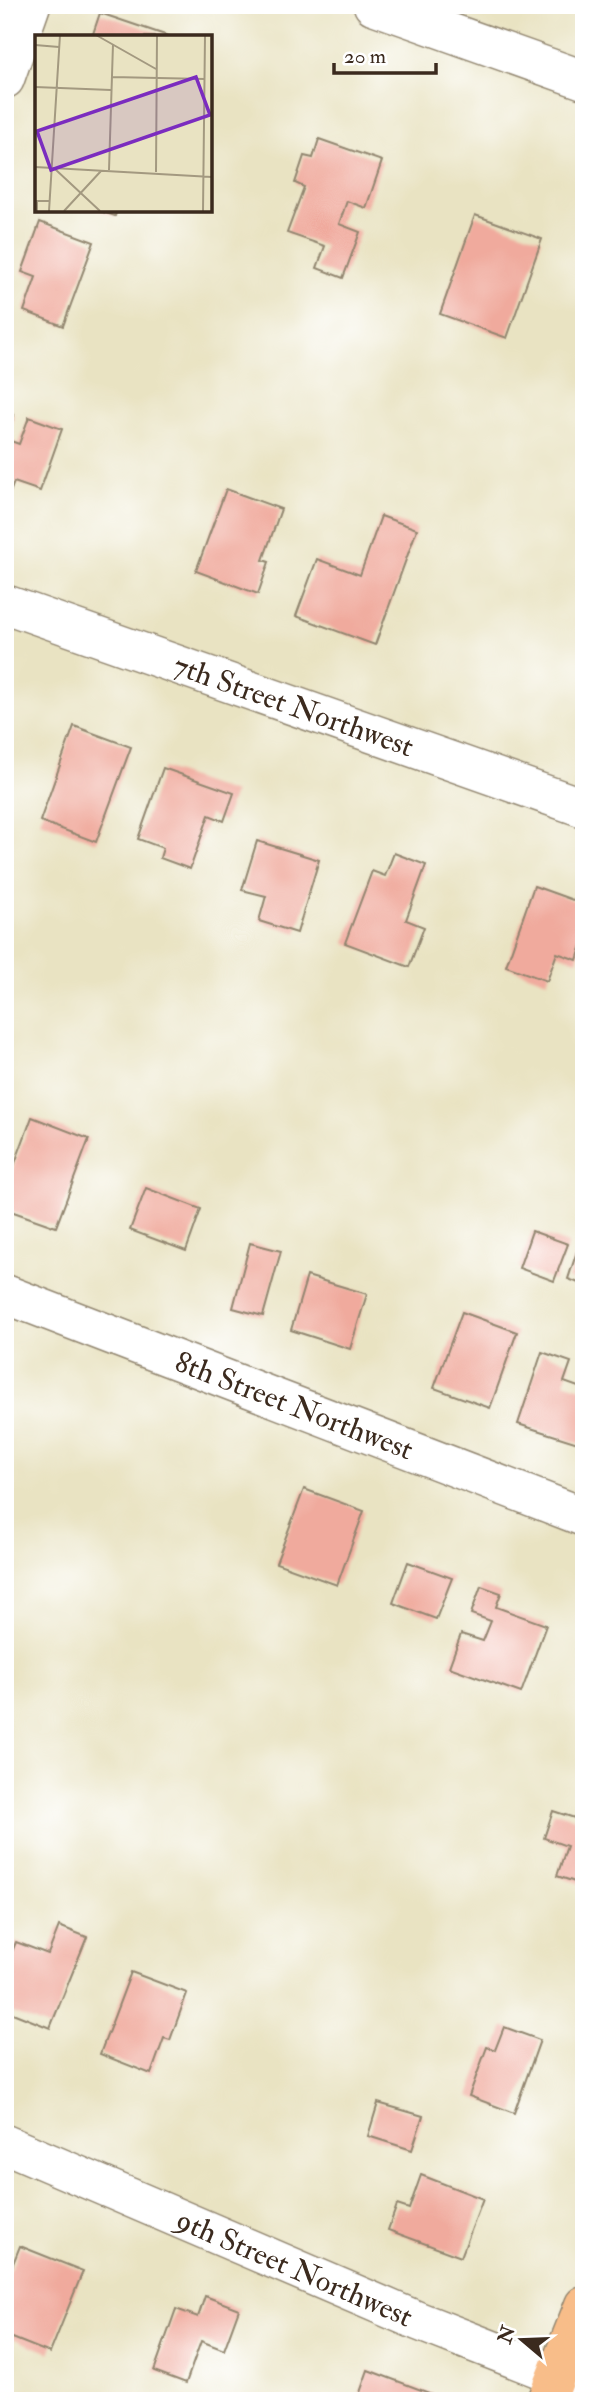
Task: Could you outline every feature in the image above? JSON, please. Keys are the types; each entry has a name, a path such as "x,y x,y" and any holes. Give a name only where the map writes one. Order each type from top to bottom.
{"main road":[{"path":"567,2380 584,2305"}],"street":[{"path":"5,79 31,5"},
{"path":"373,5 584,80"},
{"name":"7th Street Northwest","path":"5,604 584,808"},
{"name":"8th Street Northwest","path":"5,1294 584,1517"},
{"name":"9th Street Northwest","path":"5,2144 418,2321 567,2380"}],"building":[{"path":"584,5 584,13 563,6"},
{"path":"100,13 165,35 93,35"},
{"path":"319,139 382,161 366,208 347,201 339,224 360,232 343,278 317,268 325,246 287,233 304,187 295,183 304,156 313,158"},
{"path":"475,215 542,239 507,338 440,314"},
{"path":"40,222 94,242 63,326 24,311 36,277 22,272"},
{"path":"5,411 14,415 6,439 5,439"},
{"path":"29,417 62,429 40,491 14,482 5,506 5,439 19,444"},
{"path":"226,489 281,509 263,560 269,562 258,594 196,571"},
{"path":"381,516 417,529 375,645 296,616 317,559 360,575"},
{"path":"74,726 131,747 96,842 40,821"},
{"path":"163,768 234,793 224,821 209,815 190,869 160,858 163,848 138,839"},
{"path":"257,841 319,860 297,933 259,921 266,896 242,890"},
{"path":"394,853 426,865 406,920 424,927 409,967 345,943 372,871 385,876"},
{"path":"534,886 584,904 584,939 577,960 557,953 547,981 506,966"},
{"path":"32,1117 89,1139 56,1227 5,1209 5,1190"},
{"path":"146,1188 201,1209 186,1251 130,1230"},
{"path":"532,1231 568,1244 554,1281 519,1268"},
{"path":"584,1233 584,1285 568,1279"},
{"path":"250,1243 281,1251 263,1316 233,1308"},
{"path":"307,1276 367,1294 350,1349 291,1330"},
{"path":"462,1312 517,1332 490,1408 434,1388"},
{"path":"542,1352 571,1362 564,1382 584,1389 584,1445 518,1424"},
{"path":"304,1489 364,1511 337,1585 276,1563"},
{"path":"408,1562 452,1578 436,1619 393,1603"},
{"path":"481,1586 501,1593 496,1607 546,1625 521,1693 449,1667 461,1634 483,1641 491,1621 471,1614"},
{"path":"553,1811 584,1821 584,1885 557,1876 567,1846 544,1838"},
{"path":"59,1926 87,1937 50,2028 5,2010 5,1968 16,1942 48,1954"},
{"path":"131,1972 187,1993 170,2040 164,2038 151,2074 100,2054"},
{"path":"504,2027 540,2040 514,2113 469,2096 487,2047 495,2050"},
{"path":"378,2103 423,2116 412,2150 368,2136"},
{"path":"421,2175 483,2199 461,2257 388,2230 397,2205 409,2209"},
{"path":"20,2246 83,2271 50,2353 5,2335 5,2284"},
{"path":"205,2296 239,2309 224,2350 201,2341 186,2383 154,2371 176,2309 198,2317"},
{"path":"368,2370 440,2397 439,2401 357,2401"}]}
